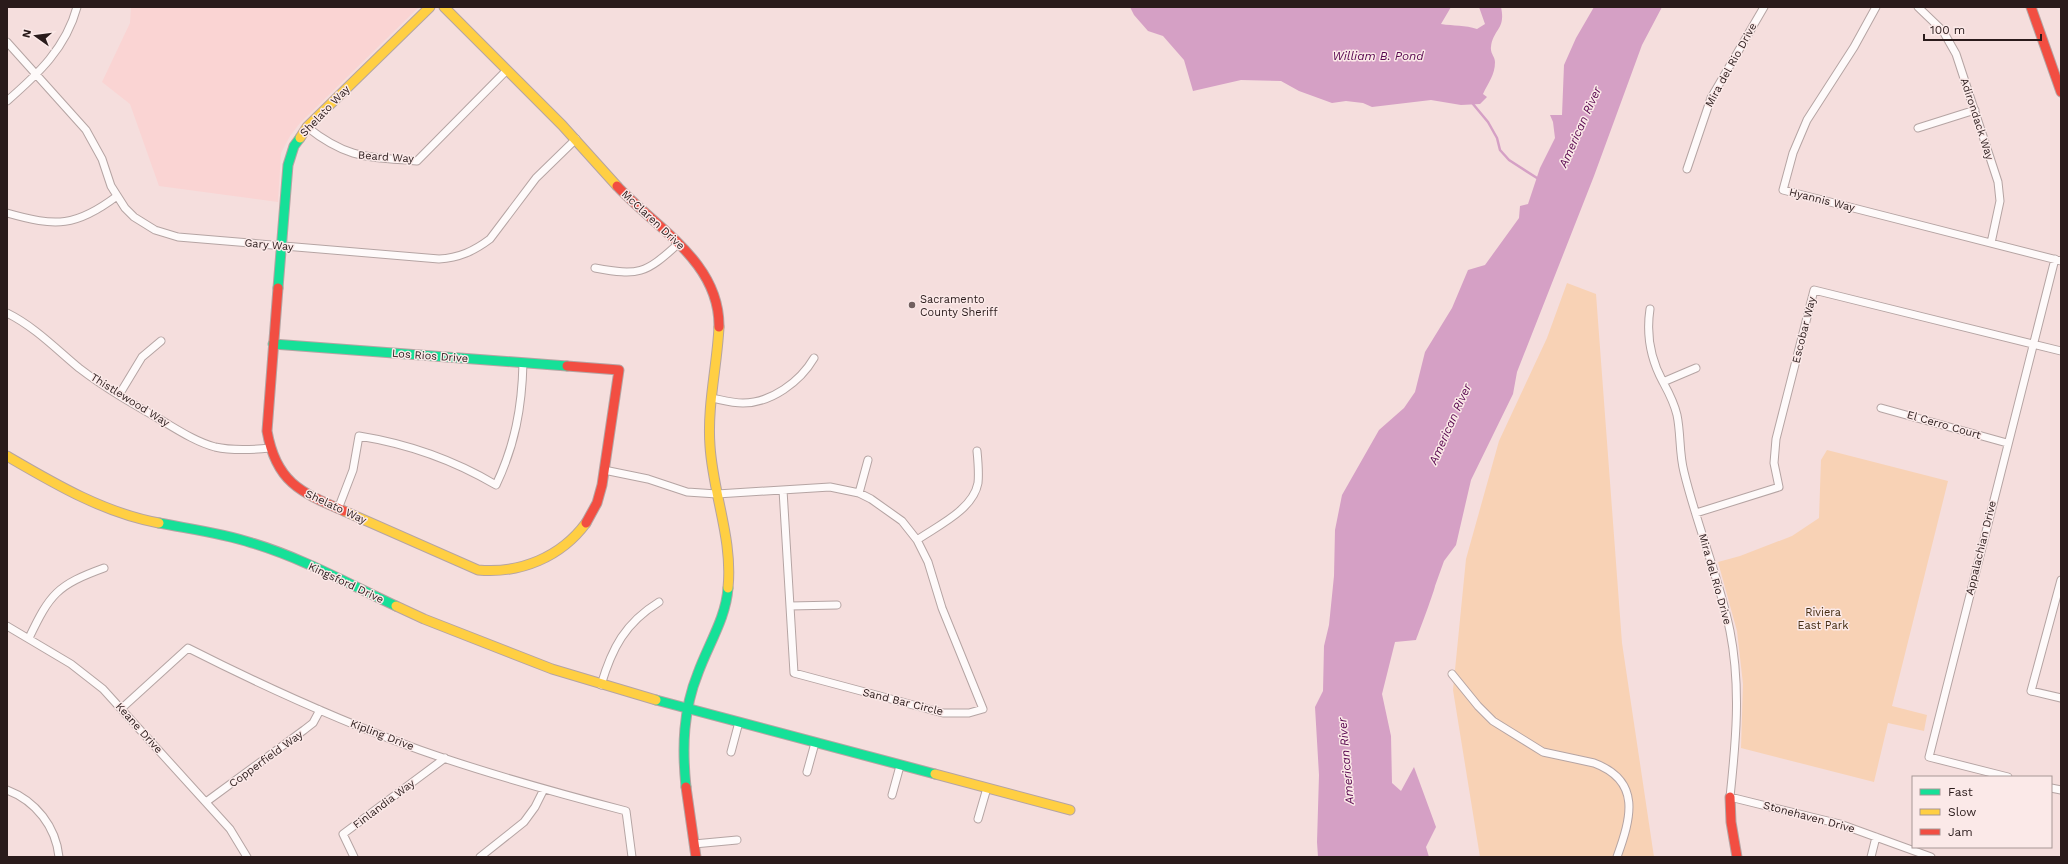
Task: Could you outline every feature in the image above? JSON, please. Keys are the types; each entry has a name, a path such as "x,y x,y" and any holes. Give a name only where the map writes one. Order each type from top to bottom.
{"street":[{"path":"7,101 36,74 63,42 77,7"},
{"name":"Shelato Way","path":"430,7 307,127 294,146 288,164 267,426 270,448 277,465 290,482 307,495 338,509 467,566 490,572 514,570 542,559 568,542 582,529 596,508 600,497 619,370 586,368"},
{"name":"McClaren Drive","path":"444,7 576,139 623,193 678,244 702,269 716,301 719,329 709,445 716,494 730,547 728,591 725,610 693,685 687,709 684,734 684,768 696,857"},
{"name":"Mira del Rio Drive","path":"1687,169 1711,98 1764,7"},
{"name":"Hyannis Way","path":"1876,7 1854,47 1807,120 1793,153 1783,190 2058,260"},
{"name":"Adirondack Way","path":"1918,7 1937,23 1949,40 1956,54 1998,182 2000,195 1999,214 1991,243"},
{"path":"2031,7 2061,92"},
{"name":"Gary Way","path":"7,42 77,117 102,159 117,196 134,217 154,230 178,237 439,259 458,257 469,253 490,238 536,178 576,139"},
{"name":"Beard Way","path":"307,127 328,143 353,154 366,157 417,161 508,70"},
{"path":"1918,128 1975,110"},
{"path":"7,213 48,222 69,221 90,215 117,196"},
{"path":"595,268 621,273 639,272 654,265 678,244"},
{"name":"Appalachian Drive","path":"2004,776 1929,757 2007,443 2058,260"},
{"name":"Escobar Way","path":"1696,513 1779,487 1774,463 1776,439 1814,290 2061,351"},
{"name":"Mira del Rio Drive","path":"1650,309 1648,330 1649,342 1654,362 1663,382 1673,398 1677,416 1684,472 1723,605 1734,654 1737,705 1730,797 1731,822 1737,857"},
{"name":"Thistlewood Way","path":"7,313 43,336 78,367 119,395 204,443 237,450 270,448"},
{"path":"119,395 142,357 161,341"},
{"name":"Los Rios Drive","path":"274,344 586,368"},
{"path":"712,398 743,403 760,401 770,397 800,376 814,358"},
{"path":"338,509 353,470 358,436 430,452 472,470 496,485 510,452 516,431 522,398 523,363"},
{"path":"1663,382 1696,368"},
{"name":"El Cerro Court","path":"1881,408 2007,443"},
{"path":"917,540 960,511 970,500 978,484 977,451"},
{"name":"Kingsford Drive","path":"7,456 54,484 99,505 149,521 221,534 253,543 298,561 424,619 520,657 601,685 900,766 1070,810"},
{"path":"859,493 868,460"},
{"path":"604,470 648,479 687,492 716,494 783,490"},
{"name":"Sand Bar Circle","path":"830,487 859,493 902,521 917,540 928,562 942,608 983,709 969,713 943,713 794,673 783,490 830,487"},
{"path":"29,638 43,608 54,593 74,579 104,568"},
{"path":"2061,580 2031,691 2061,698"},
{"path":"601,685 612,651 622,636 637,618 659,602"},
{"path":"790,606 837,605"},
{"name":"Keane Drive","path":"7,626 71,664 103,689 122,708 230,829 247,857"},
{"name":"Kipling Drive","path":"122,708 188,648 274,690 320,710 445,758 544,789 626,811 632,857"},
{"path":"1452,674 1478,706 1493,721 1543,752 1594,763 1619,778 1629,794 1630,806 1629,819 1617,857"},
{"name":"Copperfield Way","path":"206,802 304,730 313,722 320,710"},
{"path":"731,752 739,722"},
{"path":"807,772 815,743"},
{"name":"Finlandia Way","path":"354,857 343,834 445,758"},
{"path":"892,795 900,766"},
{"path":"978,819 987,788"},
{"path":"480,857 524,822 536,807 544,789"},
{"path":"7,790 31,804 46,820 56,840 59,857"},
{"name":"Stonehaven Drive","path":"1730,797 1840,824 1931,857"},
{"path":"1871,857 1876,837"},
{"path":"694,844 737,840"}],"shaded area":[{"path":"131,7 419,7 300,123 290,136 281,153 278,202 159,186 130,104 102,82 130,23"}],"green space":[{"path":"1567,283 1596,294 1622,643 1654,857 1480,857 1453,690 1466,559 1499,441 1547,338"},
{"name":"Riviera East Park","path":"1827,450 1948,481 1892,706 1927,715 1924,731 1888,723 1874,782 1741,748 1743,684 1737,631 1718,562 1740,556 1792,536 1819,518 1821,460"}],"water":[{"name":"William B. Pond","path":"1130,7 1451,7 1441,24 1477,29 1485,24 1479,7 1501,7 1502,20 1501,25 1494,36 1491,47 1495,60 1494,71 1483,94 1487,97 1480,104 1461,105 1431,100 1372,107 1363,103 1346,101 1332,103 1299,91 1281,81 1241,80 1193,91 1184,60 1163,36 1148,31 1134,15"},
{"name":"American River","path":"1594,7 1662,7 1642,45 1594,176 1517,372 1513,394 1471,480 1456,545 1444,561 1416,640 1395,642 1382,694 1391,736 1392,783 1401,791 1414,767 1436,827 1426,847 1429,857 1318,857 1319,775 1315,707 1323,691 1324,646 1329,625 1334,576 1335,530 1342,495 1379,430 1404,408 1415,392 1425,352 1452,308 1468,270 1485,265 1519,218 1520,206 1528,204 1540,168 1555,138 1553,122 1550,115 1562,115 1564,65 1576,38"}],"waterway":[{"path":"1473,104 1488,122 1497,138 1500,150 1509,160 1537,178"}],"traffic: fast":[{"path":"278,288 288,165 294,146 300,138"},
{"path":"273,344 567,366"},
{"path":"159,523 229,536 271,549 325,572 396,606"},
{"path":"686,787 684,744 689,701 698,673 724,610 728,588"},
{"path":"656,700 935,774"}],"traffic: slow":[{"path":"300,138 307,127 430,7"},
{"path":"444,7 562,125 617,186"},
{"path":"719,327 709,431 712,464 728,552 728,588"},
{"path":"7,456 43,477 99,505 159,523"},
{"path":"344,511 478,570 494,571 524,566 552,554 576,535 586,523"},
{"path":"396,606 424,619 552,669 656,700"},
{"path":"935,774 1070,810"}],"traffic: jam":[{"path":"2031,7 2061,92"},
{"path":"617,186 667,232 697,265 709,283 717,304 719,327"},
{"path":"278,288 267,431 271,448 284,474 292,483 315,498 344,511"},
{"path":"567,366 619,370 602,485 597,503 586,523"},
{"path":"686,787 696,857"},
{"path":"1730,797 1731,822 1737,857"}],"place":[{"name":"Sacramento County Sheriff","path":"912,305"}]}
